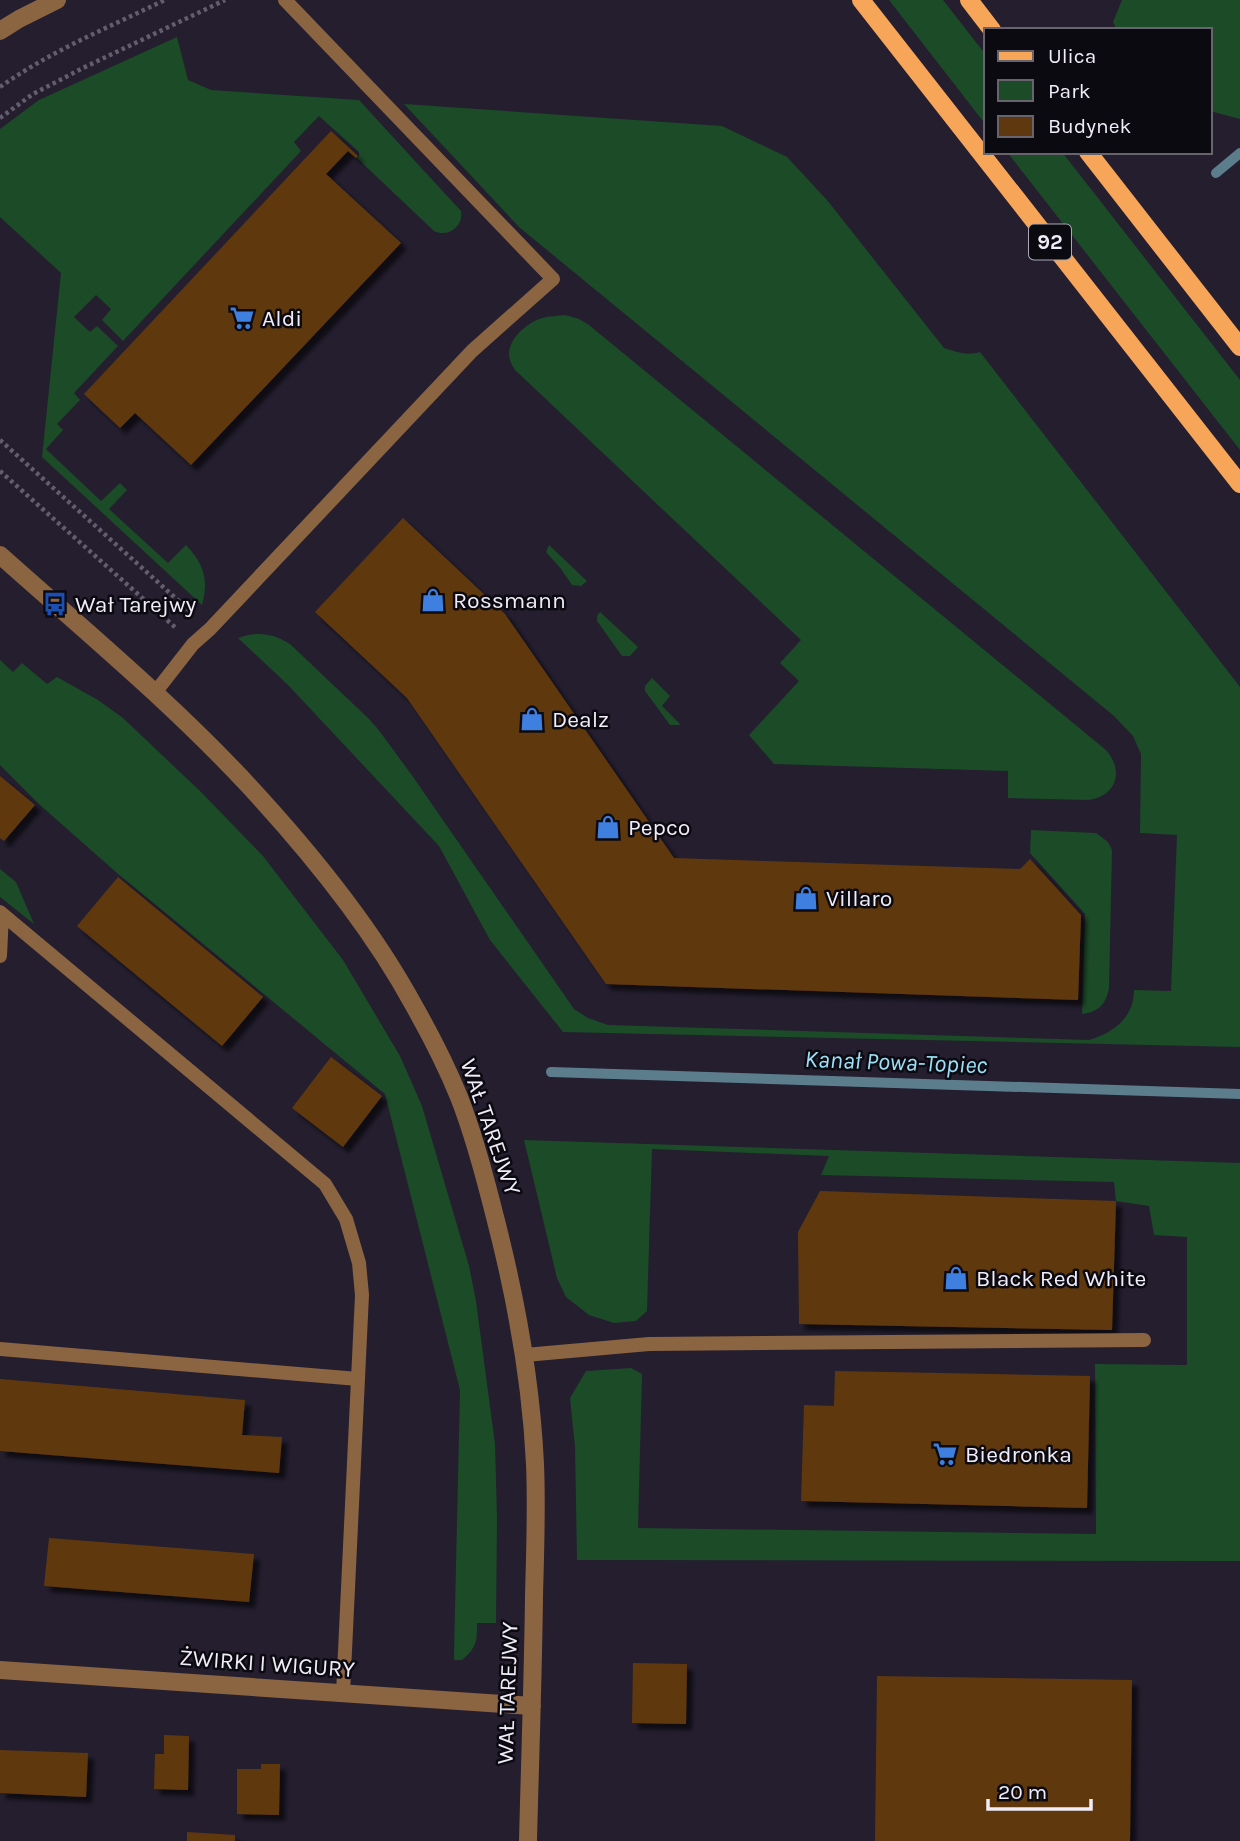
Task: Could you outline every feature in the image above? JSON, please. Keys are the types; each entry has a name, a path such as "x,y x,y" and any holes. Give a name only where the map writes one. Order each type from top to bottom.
{"main road":[{"name":"92","path":"861,0 1240,484"},
{"path":"968,0 990,28"},
{"path":"1090,154 1240,347"}],"street":[{"path":"0,31 57,0"},
{"name":"WAŁ TAREJWY","path":"0,555 191,727 296,840 381,951 413,1004 460,1098 505,1254 525,1354 535,1464 536,1528 528,1841"},
{"name":"ŻWIRKI I WIGURY","path":"0,1670 532,1706"}],"lane":[{"path":"154,694 193,644 472,351 553,279 285,0"},
{"path":"0,956 1,913"},
{"path":"1,913 325,1184 346,1219 359,1263 362,1296 343,1693"},
{"path":"525,1354 649,1344 1144,1340"},
{"path":"0,1349 358,1379"}],"path":[{"path":"0,87 67,46 165,0"},
{"path":"0,118 33,94 225,0"},
{"path":"0,440 210,629"},
{"path":"0,471 193,644"}],"green space":[{"path":"889,0 943,0 984,52 984,122"},
{"path":"1122,0 1240,0 1240,119 1212,112 1212,28 1116,28 1113,22"},
{"path":"177,37 188,80 211,90 359,100 461,211 460,221 454,229 445,233 434,231 357,158 359,152 319,116 294,142 301,151 123,341 102,320 111,309 96,295 74,317 90,332 97,326 118,346 74,393 80,400 57,424 63,430 46,449 101,501 120,483 127,490 109,509 168,563 186,545 201,566 205,580 202,605 42,457 61,273 0,217 0,129 39,100"},
{"path":"404,104 722,126 787,157 827,200 944,348 966,354 980,352 1240,687 1240,1047 563,1032 490,940 439,846 288,685 238,638 265,634 290,644 368,718 411,774 574,1009 588,1018 608,1025 1089,1040 1120,1023 1130,1009 1134,990 1171,991 1177,835 1140,833 1141,754 1133,736 1114,716 519,227"},
{"path":"1009,154 1064,154 1240,380 1240,450"},
{"path":"565,315 589,325 1106,750 1115,766 1115,781 1111,788 1099,798 1089,800 1008,798 1008,771 774,764 749,735 799,681 780,663 801,640 515,370 509,354 512,342 520,332 542,318"},
{"path":"549,545 587,581 581,586 572,585 546,552"},
{"path":"600,612 638,647 630,656 622,656 597,621"},
{"path":"0,660 13,672 22,663 47,684 57,677 98,700 123,718 201,792 263,856 343,960 400,1056 422,1106 469,1266 495,1444 496,1623 477,1623 475,1644 462,1660 454,1660 460,1390 385,1094 117,873 40,805 0,765"},
{"path":"652,678 670,696 662,706 679,725 670,725 645,691 645,686"},
{"path":"1031,830 1096,833 1108,842 1112,850 1109,988 1104,1003 1093,1011 1082,1014 1085,914 1030,853"},
{"path":"0,869 16,882 34,924 0,897"},
{"path":"524,1140 1240,1163 1240,1561 577,1560 575,1447 570,1398 586,1371 631,1368 642,1374 638,1528 1096,1534 1095,1364 1187,1365 1187,1237 1154,1235 1149,1206 1116,1201 1114,1182 821,1175 829,1156 652,1149 647,1311 636,1321 614,1323 589,1315 566,1297 557,1278"}],"building":[{"name":"Aldi","path":"331,131 358,156 356,158 348,151 326,174 401,243 191,465 135,413 120,428 84,394"},
{"path":"403,518 505,614 674,858 1020,869 1030,859 1081,915 1078,1000 606,984 407,698 315,612"},
{"path":"0,776 35,805 4,841 0,838"},
{"path":"118,877 263,997 222,1046 77,926"},
{"path":"331,1057 382,1096 343,1147 292,1108"},
{"name":"Black Red White","path":"820,1191 1116,1201 1112,1330 799,1324 798,1232"},
{"name":"Biedronka","path":"835,1371 1090,1376 1087,1508 801,1501 804,1405 834,1406"},
{"path":"0,1379 245,1400 242,1435 282,1437 279,1473 0,1451"},
{"path":"49,1538 254,1554 249,1602 44,1586"},
{"path":"633,1663 687,1664 686,1724 632,1723"},
{"path":"877,1676 1132,1680 1130,1841 875,1841"},
{"path":"164,1735 189,1736 188,1790 154,1789 155,1754 164,1754"},
{"path":"0,1750 88,1753 86,1797 0,1793"},
{"path":"261,1764 280,1764 279,1815 237,1814 237,1769 261,1769"},
{"path":"187,1832 235,1835 235,1841 187,1841"}],"waterway":[{"path":"1216,173 1240,153"},
{"name":"Kanał Powa-Topiec","path":"551,1072 1240,1094"}],"place":[{"name":"Aldi","path":"242,318"},
{"name":"Rossmann","path":"433,600"},
{"name":"Wał Tarejwy","path":"55,604"},
{"name":"Dealz","path":"532,719"},
{"name":"Pepco","path":"608,827"},
{"name":"Villaro","path":"806,898"},
{"name":"Black Red White","path":"956,1278"},
{"name":"Biedronka","path":"945,1454"}]}
